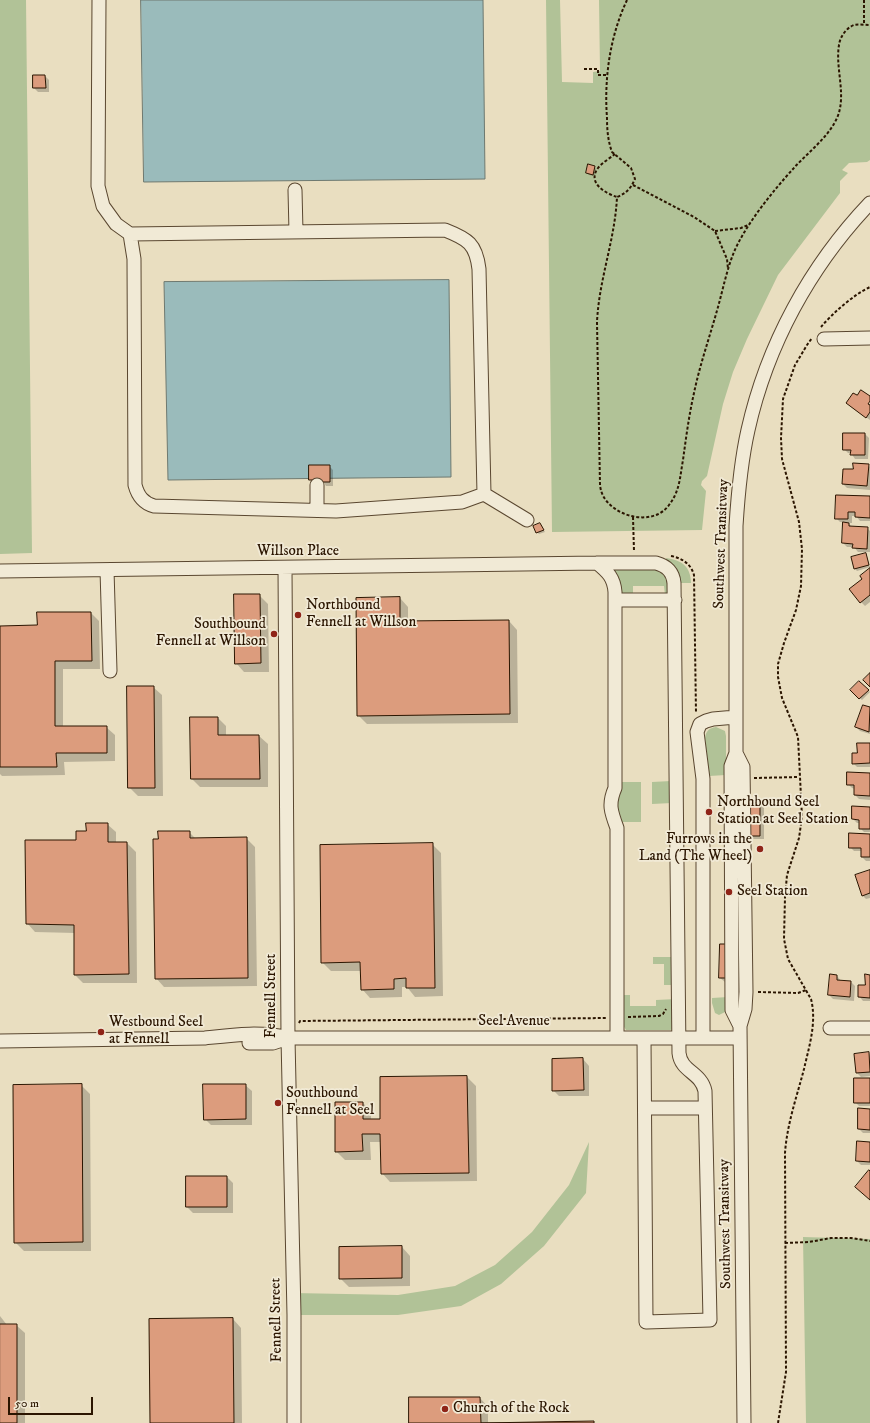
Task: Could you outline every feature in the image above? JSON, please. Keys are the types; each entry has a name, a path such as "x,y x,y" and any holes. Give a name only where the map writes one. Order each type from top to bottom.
{"street":[{"path":"99,0 98,186 103,206 116,224 130,234 445,230 461,236 472,246 478,256 480,269 484,494"},
{"path":"294,190 296,232"},
{"name":"Southwest Transitway","path":"740,1032 732,1010 731,766 736,753 736,526 741,467 749,424 765,371 780,334 794,307 823,259 870,203"},
{"path":"130,234 134,259 135,485 138,496 147,504 154,506 336,511 462,502 484,494"},
{"path":"820,334 870,338"},
{"path":"317,485 317,510"},
{"path":"484,494 527,520"},
{"path":"597,564 610,574 614,585 615,596 615,788 611,798 611,812 617,828 617,1037"},
{"name":"Willson Place","path":"0,571 661,564 672,573 675,600"},
{"name":"Fennell Street","path":"285,568 288,1038 294,1316 294,1423"},
{"path":"107,570 110,671"},
{"path":"615,596 675,600 679,1038 681,1060 684,1066 696,1075 702,1083 705,1091 710,1320 646,1322 644,1038"},
{"path":"703,1038 703,779 697,732 700,724 706,721 736,717"},
{"name":"Southwest Transitway","path":"736,753 743,767 746,992 745,1009 740,1032 744,1423"},
{"path":"830,1028 870,1028"},
{"name":"Seel Avenue","path":"0,1041 205,1038 274,1034 288,1038 703,1038 740,1032"},
{"path":"645,1108 705,1108"}],"path":[{"path":"617,197 624,194 632,185 635,178 632,168 615,154 611,148 608,135 606,106 607,75 615,32 627,0"},
{"path":"864,0 864,25"},
{"path":"617,197 614,226 601,283 598,309 600,485 601,492 606,501 616,510 633,517 646,517 662,512 668,507 678,491 694,394 734,252 750,224 792,170 832,125 839,110 841,98 839,55 841,39 849,28 854,25 870,25"},
{"path":"584,69 598,69 598,75 607,75"},
{"path":"615,154 598,168 594,179 600,188 617,197"},
{"path":"632,185 694,217 715,231 727,259 728,273"},
{"path":"715,231 741,228 750,224"},
{"path":"778,1423 786,1372 784,1164 788,1129 813,1028 812,1004 806,990 788,960 784,939 785,887 790,865 799,838 802,817 798,737 782,698 778,677 778,664 802,586 802,549 798,522 782,459 781,438 783,399 795,365 803,351 820,334 830,317 870,287"},
{"path":"633,517 634,536"},
{"path":"746,992 798,993 806,990"},
{"path":"288,1038 300,1021 617,1018 659,1016 663,1014 667,1006"},
{"path":"785,1242 809,1242 831,1238 851,1238 870,1241"}],"green space":[{"path":"0,0 26,0 32,553 0,554"},
{"path":"546,0 560,0 562,82 593,83 593,72 600,71 599,0 870,0 870,160 867,162 849,163 842,170 848,173 840,181 840,193 778,275 747,339 733,372 723,404 707,476 702,481 701,485 706,491 702,530 552,532"},
{"path":"666,558 677,560 684,565 691,577 691,583 678,583"},
{"path":"616,567 656,567 667,574 672,595 665,595 664,586 633,586 633,597 621,597 614,570"},
{"path":"716,727 725,731 726,775 709,776 705,738 708,730"},
{"path":"671,781 672,803 652,804 652,782"},
{"path":"621,782 641,782 641,822 622,822 619,817 617,798"},
{"path":"653,957 675,957 676,985 664,985 664,964 653,964"},
{"path":"622,995 630,995 630,1006 656,1006 656,1000 676,999 674,1029 626,1030 623,1025"},
{"path":"728,997 725,1012 719,1015 715,1013 712,998"},
{"path":"589,1142 586,1193 544,1246 501,1284 461,1306 398,1315 294,1315 293,1293 398,1295 455,1286 495,1265 532,1232 569,1185"},
{"path":"803,1237 870,1239 870,1423 806,1423"}],"water":[{"path":"141,0 483,0 485,179 144,182"},
{"path":"449,280 451,477 168,480 164,282"}],"building":[{"path":"33,75 45,75 46,88 33,88"},
{"path":"588,164 595,166 593,175 586,173"},
{"path":"861,390 870,396 870,401 868,404 870,405 870,412 866,418 846,403 853,393 857,395"},
{"path":"843,433 865,433 865,455 850,455 851,450 843,450"},
{"path":"853,463 869,464 867,486 842,484 843,469 853,469"},
{"path":"309,465 330,465 330,482 309,480"},
{"path":"836,495 870,496 870,518 855,517 855,512 848,512 848,519 835,519"},
{"path":"843,522 849,523 849,526 868,527 867,549 852,548 853,544 842,543"},
{"path":"540,523 544,530 536,533 533,526"},
{"path":"866,553 869,565 854,569 851,557"},
{"path":"870,568 870,595 860,603 849,589 862,579 860,576"},
{"path":"234,594 260,594 261,663 235,664"},
{"path":"400,597 400,621 509,620 510,714 357,716 356,598"},
{"path":"37,612 91,612 92,661 55,661 55,726 107,726 107,753 56,753 57,767 0,767 0,626 37,625"},
{"path":"870,673 870,687 863,680"},
{"path":"859,681 869,690 859,699 850,690"},
{"path":"127,686 154,686 155,788 128,788"},
{"path":"863,705 870,707 869,732 855,727"},
{"path":"190,717 218,717 218,735 259,735 260,779 191,779"},
{"path":"857,743 870,743 870,763 852,764 852,753 857,753"},
{"path":"847,772 870,773 870,796 854,795 854,785 847,785"},
{"path":"747,800 760,800 760,836 748,836"},
{"path":"852,806 870,807 870,829 859,829 859,820 852,819"},
{"path":"86,823 108,823 108,842 127,842 129,974 74,975 74,925 26,924 25,840 76,840 76,831 86,831"},
{"path":"158,831 190,831 190,838 247,837 248,978 155,979 153,839 158,839"},
{"path":"849,833 870,834 870,857 861,857 861,848 849,848"},
{"path":"433,843 435,988 406,988 406,978 394,979 394,989 361,990 360,962 321,963 320,845"},
{"path":"870,870 870,893 862,896 855,875"},
{"path":"720,944 729,944 729,978 719,978"},
{"path":"830,974 837,975 837,980 851,981 850,997 828,995"},
{"path":"865,974 870,975 870,998 858,997 858,985 865,985"},
{"path":"869,1052 870,1072 856,1073 854,1054"},
{"path":"583,1058 584,1090 552,1091 552,1059"},
{"path":"467,1076 469,1173 381,1174 380,1134 362,1134 363,1151 335,1152 335,1102 363,1102 363,1119 380,1119 380,1077"},
{"path":"854,1078 870,1078 870,1103 854,1103"},
{"path":"82,1084 83,1242 14,1243 13,1085"},
{"path":"203,1084 246,1084 246,1119 204,1120"},
{"path":"858,1108 870,1109 870,1130 858,1129"},
{"path":"857,1141 870,1142 870,1162 856,1161"},
{"path":"869,1170 870,1171 870,1200 855,1187"},
{"path":"186,1176 227,1176 227,1207 186,1207"},
{"path":"402,1246 402,1278 339,1279 339,1247"},
{"path":"233,1318 234,1423 150,1423 149,1319"},
{"path":"0,1324 17,1324 17,1423 0,1423"},
{"name":"Church of the Rock","path":"409,1397 480,1397 481,1423 409,1423"},
{"path":"594,1421 594,1423 481,1423"}],"place":[{"name":"Northbound Fennell at Willson","path":"298,615"},
{"name":"Southbound Fennell at Willson","path":"274,634"},
{"name":"Northbound Seel Station at Seel Station","path":"709,812"},
{"name":"Furrows in the Land (The Wheel)","path":"760,849"},
{"name":"Seel Station","path":"729,892"},
{"name":"Westbound Seel at Fennell","path":"101,1032"},
{"name":"Southbound Fennell at Seel","path":"278,1103"},
{"name":"Church of the Rock","path":"445,1409"}]}
